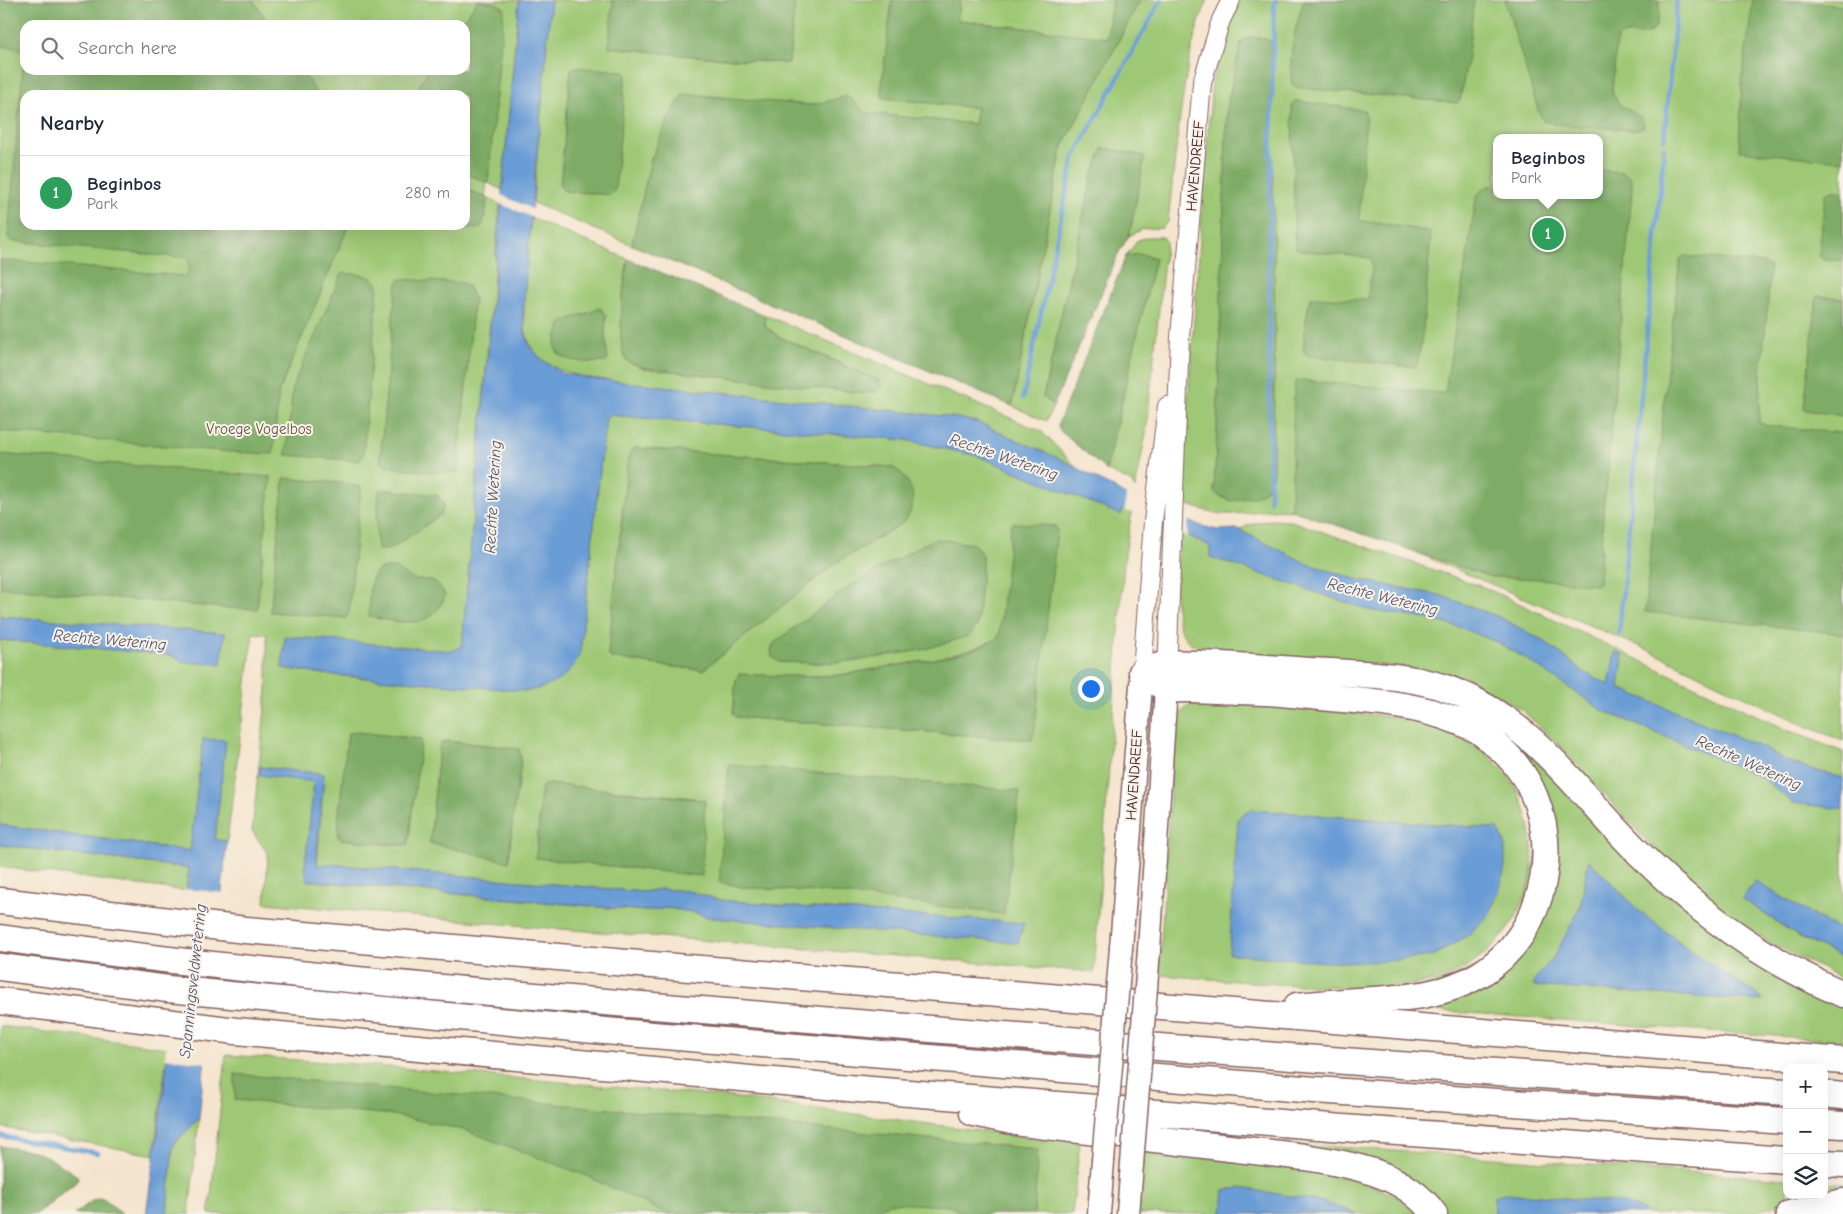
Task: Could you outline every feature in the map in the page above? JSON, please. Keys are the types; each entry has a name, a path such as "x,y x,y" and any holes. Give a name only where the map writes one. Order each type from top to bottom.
{"highway":[{"path":"1167,676 1219,664 1408,679 1459,693 1489,708 1529,736 1674,888 1728,930 1781,964 1843,994"},
{"path":"1142,672 1268,692 1370,701 1413,707 1448,716 1478,731 1505,752 1522,772 1533,793 1541,815 1545,839 1546,865 1541,891 1535,908 1517,939 1500,958 1480,974 1455,987 1428,995 1222,1012"},
{"path":"0,901 246,930 637,964 1839,1061"},
{"path":"0,938 171,961 624,1004 1342,1061 1783,1092"},
{"path":"0,967 168,989 605,1032 1315,1090 1783,1121"},
{"path":"0,1001 236,1031 859,1089 1783,1160"},
{"path":"859,1089 1022,1122 1304,1156 1339,1162 1373,1172 1409,1189 1434,1214"},
{"path":"1828,1094 1843,1096"},
{"path":"1828,1124 1843,1125"},
{"path":"1828,1163 1843,1164"},
{"path":"1789,1214 1843,1202"}],"main road":[{"name":"HAVENDREEF","path":"1099,1214 1142,672"},
{"name":"HAVENDREEF","path":"1128,1214 1149,950 1167,676"}],"street":[{"name":"HAVENDREEF","path":"1167,676 1180,336 1202,83 1221,20 1231,0"},
{"name":"HAVENDREEF","path":"1142,672 1152,522 1168,397 1180,336"}],"green space":[{"name":"Vroege Vogelbos","path":"0,0 519,0 502,190 488,183 491,138 483,220 487,198 500,204 462,646 452,651 285,637 282,668 331,675 526,691 541,688 580,654 606,418 609,415 906,440 978,456 1121,514 1124,508 1132,510 1124,562 1094,972 265,903 268,854 252,831 267,690 267,634 253,633 227,841 215,840 225,740 203,739 191,851 0,825 0,640 171,655 183,662 220,664 225,634 0,616","holes":["632,449 892,467 902,473 903,523 834,564 703,670 612,658 608,655 628,458","1045,526 1055,526 1031,740 736,717 733,714 736,680 839,675 935,659 972,649 999,636","982,556 977,625 855,661 818,663 779,662","357,732 420,739 408,845 341,839 338,837 348,733","448,741 507,747 521,755 519,783 516,795 430,843 441,743","260,767 324,774 317,865 329,864 643,892 660,889 688,891 720,900 1023,923 858,929 712,918 668,908 645,911 308,881 305,867 314,782","549,784 694,798 543,785","1020,791 834,893 741,887"]},
{"path":"0,0 253,0 267,20 20,20 20,50 0,46"},
{"path":"478,0 498,4 504,8 488,183 470,175 470,90 417,90 425,75 470,75 470,20 464,20"},
{"path":"551,0 613,0 610,47 786,63 789,61 795,0 892,0 881,92 883,98 977,108 974,124 865,113 840,98 812,105 693,94 651,159 632,245 533,203","holes":["571,70 565,191 560,187"]},
{"path":"613,0 795,0 789,61 786,63 682,55 609,47"},
{"path":"892,0 960,0 958,20 1107,38 1112,0 1140,0 1062,148 1012,406 632,245 651,159 668,119 683,94 812,105 848,96 866,113 974,124 977,108 883,98 881,92"},
{"path":"960,0 1112,0 1107,38 958,20"},
{"path":"1140,0 1208,0 1203,10 1190,55 1177,139 1168,222 1162,228 1143,229 1129,236 1145,156 1103,148 1092,177 1043,397 1054,405 1046,421 1012,406 1062,148"},
{"path":"1240,0 1843,0 1843,741 1806,726 1648,650 1291,500 1291,510 1268,510 1232,514 1212,512 1182,503 1183,464 1212,82 1230,22","holes":["1249,37 1262,38 1214,491 1227,106 1241,43"]},
{"path":"1304,0 1474,0 1468,56 1460,100 1457,103 1300,88 1292,85 1291,63 1293,42"},
{"path":"1505,0 1660,0 1659,15 1655,29 1644,34 1627,34 1617,38 1612,93 1620,105 1642,118 1644,127 1634,130 1553,124 1543,121"},
{"path":"1753,0 1782,0 1843,6 1843,161 1739,151 1742,79"},
{"path":"1249,37 1271,41 1275,323 1273,475 1266,490 1257,496 1231,501 1219,496 1214,491 1227,106 1241,42"},
{"path":"574,67 624,71 626,74 615,190 610,195 565,191 560,187 571,70"},
{"path":"22,75 304,75 315,90 21,90"},
{"name":"Vroege Vogelbos","path":"20,98 20,230 347,230 279,391 273,454 230,452 0,431 0,260 185,276 188,273 189,260 187,258 11,241 8,238"},
{"path":"1295,101 1364,110 1366,115 1359,219 1431,233 1423,330 1417,365 1415,367 1309,356 1303,351 1310,299 1314,297 1367,300 1372,267 1371,260 1368,258 1299,250 1295,247 1292,105"},
{"path":"1103,148 1145,156 1129,236 1119,252 1054,405 1043,398 1092,177"},
{"path":"1603,170 1622,172 1632,179 1604,501 1599,583 1595,585 1540,579 1491,577 1291,510 1294,388 1296,381 1445,392 1476,199 1482,190 1493,186 1493,199 1603,199"},
{"path":"1832,190 1843,192 1843,261 1822,259 1819,256 1825,194"},
{"path":"470,191 487,198 485,217 481,227 470,228"},
{"path":"531,218 628,259 622,299 629,362 645,368 862,393 876,392 880,381 778,336 765,326 765,315 1041,431 1078,469 977,422 952,417 588,378 551,366 532,348 524,321 525,284","holes":["600,308 606,315 605,334 564,321"]},
{"path":"1148,237 1163,237 1166,241 1146,433 1135,489 1131,482 1106,470 1155,258 1144,255 1126,256 1138,240"},
{"path":"1139,254 1155,258 1106,470 1059,430 1058,424 1126,256"},
{"path":"1684,256 1763,263 1770,267 1760,384 1759,423 1843,433 1843,634 1645,612 1667,371 1680,259"},
{"path":"628,259 765,315 765,326 777,336 880,381 882,387 876,392 863,393 645,368 627,361 623,354 621,328"},
{"path":"342,273 368,276 378,286 363,457 359,461 286,455 293,386"},
{"path":"400,279 463,283 468,286 474,298 458,472 430,472 405,469 380,462 393,316 397,283"},
{"path":"1817,296 1843,298 1843,416 1806,410 1804,407"},
{"path":"600,308 606,315 605,334 608,359 606,362 581,362 564,358 555,347 562,323"},
{"path":"632,449 892,467 910,485 913,500 912,508 903,523 834,564 703,670 612,658 608,655 628,458"},
{"path":"0,454 271,477 257,609 224,608 0,587"},
{"path":"284,478 341,483 361,487 349,612 346,618 270,612"},
{"path":"379,490 437,495 444,504 443,509 440,515 388,550 378,550 376,526"},
{"path":"1269,520 1291,521 1486,588 1790,731 1843,752 1843,778 1793,764 1763,748 1618,688 1623,655 1615,652 1609,685 1584,672 1544,641 1499,617 1439,595 1359,580 1308,564 1239,530 1249,525"},
{"path":"1015,523 1055,526 1057,530 1032,740 736,717 733,714 736,680 739,674 814,676 850,674 926,661 960,653 989,643 999,636 1011,525"},
{"path":"1180,532 1210,546 1211,557 1369,610 1428,619 1462,628 1499,643 1525,658 1602,710 1764,778 1793,803 1843,809 1843,931 1755,882 1742,899 1798,936 1843,958 1843,979 1767,941 1708,900 1663,859 1558,744 1522,710 1475,685 1439,674 1392,666 1207,650 1191,643 1180,629 1177,617 1176,572"},
{"path":"937,539 973,544 978,548 982,556 977,626 969,636 922,650 855,661 818,663 779,662 772,657 773,644 851,585 922,545"},
{"path":"383,568 395,568 408,577 433,581 441,588 445,595 444,598 438,608 426,619 406,622 389,621 369,616 370,589 374,576"},
{"path":"1404,693 1515,738 1675,898 1843,999 1843,1041 1373,1006 1513,953 1546,813 1471,721","holes":["1589,860 1638,910 1687,948 1762,998 1762,1001 1533,986 1535,979 1555,955 1580,908"]},
{"path":"1208,699 1395,717 1417,721 1438,728 1458,736 1477,747 1508,776 1519,795 1531,834 1532,861 1528,888 1514,921 1504,935 1479,958 1464,968 1431,981 1406,986 1312,986 1159,975 1174,732 1181,713 1189,706","holes":["1252,810 1498,829 1446,949 1432,956 1408,958 1242,814"]},
{"path":"357,732 420,739 421,741 408,845 341,839 338,837 348,733"},
{"path":"448,741 519,749 520,766 509,862 430,843 439,749 441,743"},
{"path":"729,765 1020,791 1004,914 834,893 741,887 719,882"},
{"path":"549,784 705,800 702,876 536,858 541,790 543,785"},
{"path":"0,845 189,868 186,891 0,867"},
{"path":"0,1026 168,1048 154,1155 0,1127"},
{"path":"226,1055 355,1064 731,1097 1046,1140 1080,1142 1072,1214 209,1214"},
{"path":"235,1074 1038,1149 1034,1214 965,1214 948,1206 889,1203 870,1214 668,1214 582,1174 464,1130 393,1115 235,1100"},
{"path":"199,1118 189,1214 167,1214 173,1145"},
{"path":"1170,1135 1783,1179 1783,1199 1828,1199 1828,1182 1843,1183 1843,1198 1782,1204 1746,1214 1644,1214 1645,1211 1494,1196 1495,1214 1441,1214 1426,1195"},
{"path":"0,1146 34,1151 50,1158 79,1177 79,1180 36,1214 0,1214"},
{"path":"1145,1150 1304,1170 1365,1182 1399,1198 1416,1214 1357,1214 1320,1201 1224,1190 1222,1214 1139,1214"},
{"path":"98,1198 105,1199 122,1214 74,1214 92,1201"}],"water":[{"name":"Rechte Wetering","path":"519,0 551,0 529,237 523,314 525,332 530,347 542,360 562,373 588,378 952,417 977,422 1065,461 1124,494 1195,524 1217,530 1237,529 1308,564 1359,580 1439,595 1499,617 1544,641 1584,672 1609,685 1615,652 1623,655 1619,688 1763,748 1793,764 1843,778 1843,809 1793,803 1763,778 1602,710 1525,658 1499,643 1462,628 1428,619 1369,610 1210,557 1210,546 1132,510 1124,508 1121,515 978,456 906,440 609,415 606,418 580,654 570,670 559,680 545,687 527,691 331,675 282,668 285,636 452,651 462,646"},
{"name":"Rechte Wetering","path":"0,616 225,633 221,664 183,662 171,655 0,640"},
{"name":"Spanningsveldwetering","path":"203,739 226,740 215,840 227,841 199,1118 173,1145 167,1214 146,1214 162,1103 189,868 0,845 0,825 190,851"},
{"path":"260,767 324,774 317,865 329,864 643,892 660,889 688,891 720,900 1024,923 1018,943 712,918 668,908 645,911 307,880 305,867 314,782 259,775"},
{"path":"1252,810 1498,829 1505,842 1505,867 1499,892 1488,916 1467,936 1432,956 1379,962 1329,962 1229,954 1238,819 1242,814"},
{"path":"1589,860 1638,910 1687,948 1762,998 1762,1001 1533,986 1535,979 1555,955 1580,908"},
{"path":"1755,881 1843,931 1843,958 1798,936 1742,899"},
{"path":"1241,1188 1320,1201 1357,1214 1222,1214 1224,1190"},
{"path":"1505,1193 1623,1203 1645,1211 1644,1214 1495,1214 1494,1196"}],"pier":[{"path":"499,194 534,210 534,218 498,203"},
{"path":"1126,492 1189,518 1187,537 1125,510"},
{"path":"184,889 224,893 207,1063 165,1058"}],"waterway":[{"path":"1023,398 1074,157 1161,0"},
{"path":"1270,500 1269,251 1274,4 1276,0"},
{"path":"1664,140 1677,0"},
{"path":"1619,634 1664,148"},
{"path":"0,1136 98,1153"}],"place":[{"name":"Beginbos","path":"1548,234"}]}
